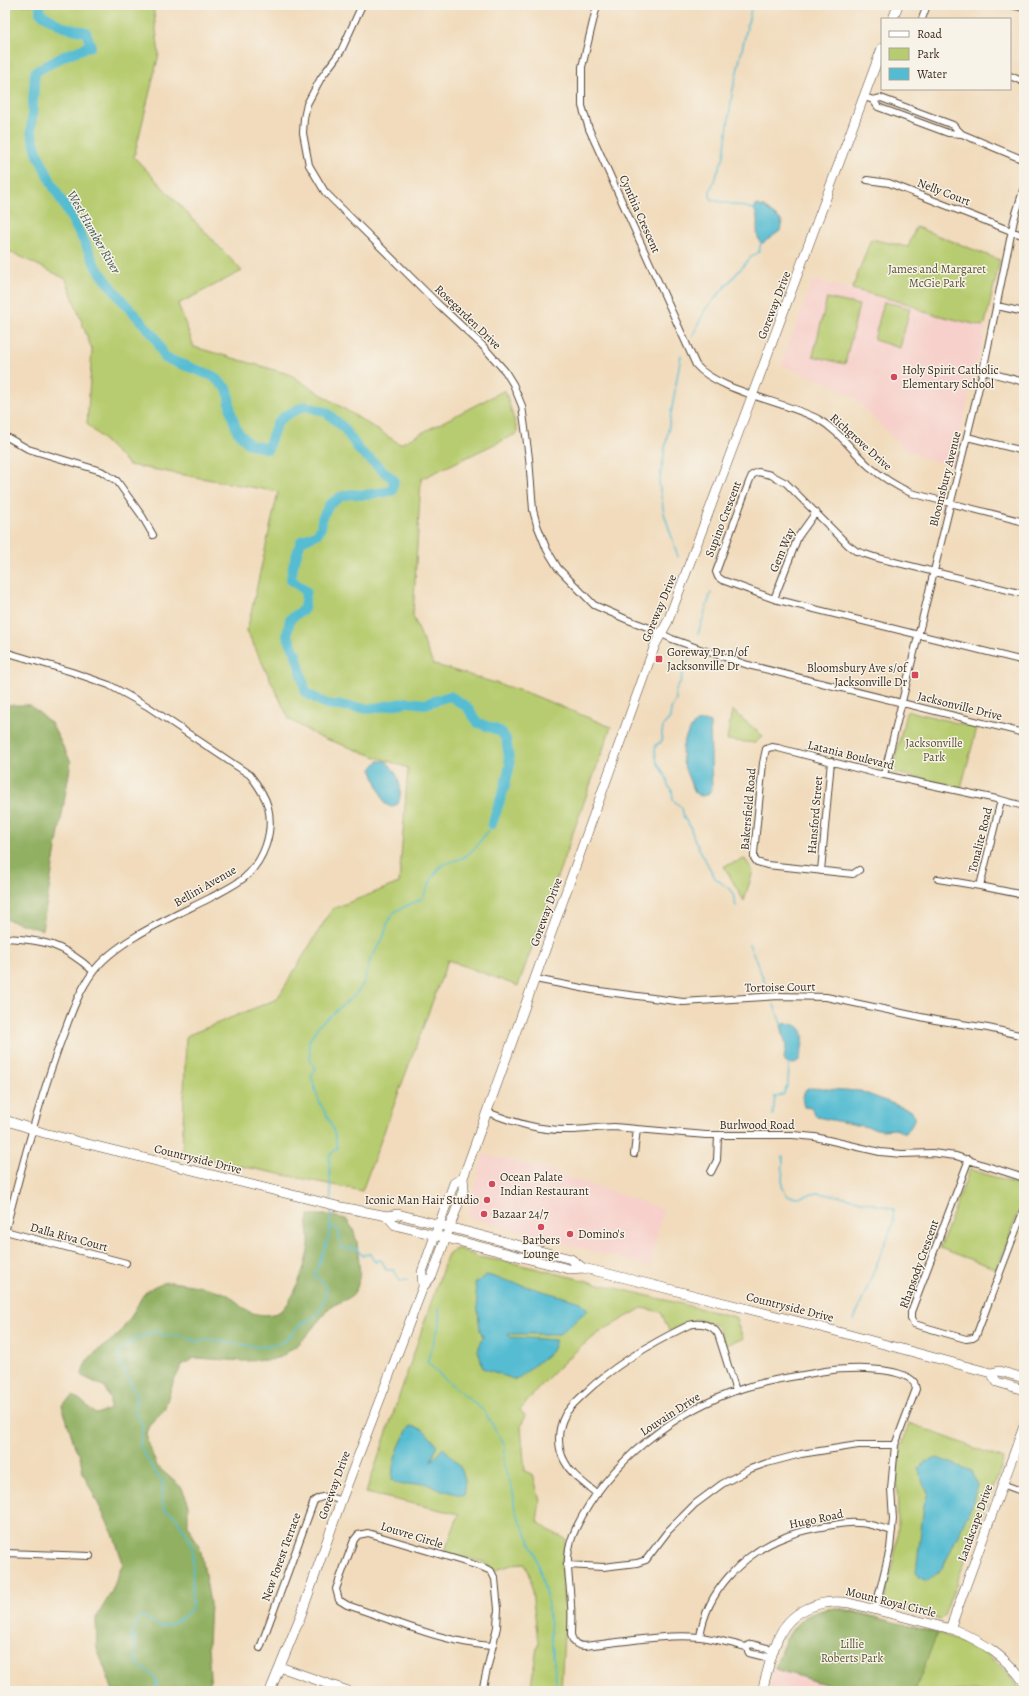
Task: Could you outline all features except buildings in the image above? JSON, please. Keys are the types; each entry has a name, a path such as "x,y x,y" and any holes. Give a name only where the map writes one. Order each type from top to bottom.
{"street":[{"name":"Rosegarden Drive","path":"362,5 341,51 321,78 307,104 303,133 309,165 325,192 438,304 482,345 505,371 513,384 522,406 535,518 547,550 558,568 594,605 662,633"},
{"name":"Cynthia Crescent","path":"597,5 582,67 582,106 589,129 696,365 700,370 723,383 753,394"},
{"path":"893,18 898,5"},
{"path":"922,18 927,5"},
{"path":"1012,5 1024,8"},
{"name":"Goreway Drive","path":"270,1691 302,1615 341,1501 423,1287 432,1276 464,1188 463,1178 653,651 668,621 753,394 869,98 881,52"},
{"path":"1011,76 1024,82"},
{"path":"869,98 881,98 953,125 962,134 1024,160"},
{"name":"Nelly Court","path":"867,180 889,183 1024,236"},
{"name":"Bloomsbury Avenue","path":"884,775 983,372 1019,201 1024,187"},
{"path":"997,306 1024,312"},
{"path":"983,372 1024,382"},
{"name":"Richgrove Drive","path":"753,394 802,411 820,420 837,432 870,466 896,486 910,493 1024,522"},
{"path":"5,436 28,449 101,471 117,481 142,516 153,535"},
{"path":"967,437 1024,451"},
{"name":"Supino Crescent","path":"1024,594 874,557 856,550 848,545 791,487 778,478 764,472 758,472 752,475 716,572 718,577 722,580 774,599 1024,661"},
{"name":"Gem Way","path":"774,599 798,537 816,512"},
{"name":"Jacksonville Drive","path":"662,633 679,641 748,665 1024,733"},
{"name":"Bellini Avenue","path":"5,652 109,684 147,706 250,775 259,787 268,806 269,827 268,841 254,867 243,878 133,939 117,949 93,971 70,1016 32,1129 5,1232"},
{"name":"Latania Boulevard","path":"766,749 772,747 884,775 1024,806"},
{"name":"Bakersfield Road","path":"766,749 763,762 754,858 757,862 762,864 853,874 859,870"},
{"name":"Hansford Street","path":"821,871 831,761"},
{"name":"Tonalite Road","path":"980,886 1001,800"},
{"path":"938,879 1024,895"},
{"path":"5,938 36,940 58,946 79,959 93,971"},
{"name":"Tortoise Court","path":"535,979 592,990 683,1002 779,996 826,998 1024,1036"},
{"name":"Burlwood Road","path":"487,1112 518,1124 544,1129 572,1130 602,1127 718,1136 793,1135 833,1141 880,1152 902,1154 940,1153 969,1159 1024,1178"},
{"name":"Countryside Drive","path":"5,1120 44,1133 320,1202 387,1216 398,1214 439,1224 571,1259 583,1268"},
{"path":"634,1154 637,1129"},
{"path":"711,1172 716,1160 718,1136"},
{"name":"Rhapsody Crescent","path":"969,1159 911,1312 911,1319 914,1324 966,1339 976,1336 1024,1209"},
{"name":"Goreway Drive","path":"423,1287 422,1272 454,1183 463,1178"},
{"name":"Countryside Drive","path":"387,1216 395,1225 446,1238 569,1268 583,1268 824,1328 991,1373 999,1371 1024,1378"},
{"name":"Dalla Riva Court","path":"5,1232 126,1263"},
{"path":"597,1494 577,1478 565,1462 559,1444 560,1429 565,1416 575,1402 618,1366 648,1346 690,1325 695,1323 707,1325 718,1334 736,1391"},
{"name":"Louvain Drive","path":"746,1647 749,1653 764,1657 773,1653 767,1648 751,1644 746,1647 700,1637 662,1637 578,1645 572,1640 571,1635 571,1605 567,1565 573,1536 579,1522 597,1494 631,1456 658,1433 695,1409 736,1391 770,1380 839,1369 872,1368 907,1377 914,1382 916,1390 895,1445 891,1489 892,1531 888,1561 875,1610"},
{"name":"Countryside Drive","path":"991,1373 997,1382 1024,1390"},
{"name":"Landscape Drive","path":"950,1629 1024,1426"},
{"path":"567,1565 608,1566 637,1563 646,1560 668,1531 695,1504 722,1484 750,1469 801,1454 858,1445 895,1445"},
{"path":"1002,1484 1024,1492"},
{"name":"New Forest Terrace","path":"260,1648 314,1501 318,1498 327,1497 341,1501"},
{"name":"Hugo Road","path":"700,1637 703,1619 710,1603 722,1584 746,1560 767,1545 797,1532 847,1523 862,1523 892,1531"},
{"name":"Louvre Circle","path":"482,1691 497,1627 498,1609 495,1579 491,1571 368,1533 358,1535 354,1540 336,1589 339,1600 347,1605 436,1636 492,1646"},
{"path":"5,1553 90,1556"},
{"name":"Mount Royal Circle","path":"762,1691 777,1640 784,1627 800,1612 824,1602 842,1602 875,1610 950,1629 978,1640 1011,1666 1024,1682"},
{"path":"280,1667 348,1691"}],"shaded area":[{"name":"Holy Spirit Catholic Elementary School","path":"813,280 912,305 924,312 982,326 986,322 983,340 952,465 923,458 901,446 855,399 836,386 781,365"},
{"path":"484,1154 544,1169 663,1209 650,1267 467,1217"},
{"path":"775,1669 849,1691 769,1691"}],"green space":[{"path":"5,5 153,5 159,54 134,157 242,271 178,304 194,347 289,374 400,444 505,390 518,433 421,479 413,616 433,664 528,693 611,727 518,986 448,960 362,1191 182,1154 186,1036 277,999 332,909 399,883 408,768 317,736 289,719 247,631 278,492 129,465 87,424 92,350 66,279 5,249"},
{"name":"James and Margaret McGie Park","path":"916,227 1000,260 985,324 982,326 924,312 912,305 852,289 871,239 908,247"},
{"path":"827,298 859,305 845,364 813,356"},
{"path":"884,302 910,308 900,348 874,340"},
{"path":"5,705 30,705 51,723 71,762 42,930 5,919"},
{"path":"732,710 763,736 755,743 727,740"},
{"name":"Jacksonville Park","path":"909,711 977,728 961,788 892,772 906,713"},
{"path":"745,859 753,871 744,901 724,866"},
{"path":"970,1169 1024,1187 1024,1197 997,1269 940,1248"},
{"path":"309,1215 328,1215 346,1219 353,1229 357,1242 360,1273 357,1288 351,1297 330,1307 301,1342 281,1357 270,1360 244,1361 194,1358 182,1365 173,1383 164,1410 150,1424 146,1433 148,1444 157,1466 182,1488 188,1502 188,1525 201,1551 210,1603 208,1646 211,1691 113,1691 97,1648 96,1618 111,1593 123,1563 113,1534 83,1473 80,1456 75,1447 62,1405 73,1396 82,1401 96,1414 110,1409 110,1400 105,1387 82,1376 83,1368 97,1351 116,1337 145,1293 157,1285 165,1282 172,1282 216,1290 230,1296 244,1309 252,1313 266,1315 279,1312 289,1301 303,1271 309,1244"},
{"path":"456,1249 460,1249 478,1257 509,1262 735,1317 743,1339 725,1345 719,1329 714,1324 696,1319 669,1331 661,1312 642,1308 599,1333 577,1350 547,1379 520,1410 525,1415 521,1427 525,1471 533,1475 540,1501 537,1521 550,1531 566,1539 561,1565 565,1615 561,1691 530,1691 538,1641 530,1575 525,1564 512,1565 495,1570 483,1562 444,1553 459,1514 366,1493 447,1256"},
{"path":"909,1423 1004,1459 944,1616 941,1619 886,1605 884,1601 896,1548 898,1526 897,1472 901,1449"},
{"name":"Lillie Roberts Park","path":"837,1608 951,1637 981,1651 1008,1675 1021,1691 849,1691 775,1669 779,1656 789,1635 802,1619 823,1610"},
{"name":"Lillie Roberts Park","path":"837,1608 937,1633 915,1691 849,1691 775,1669 779,1656 789,1635 802,1619 823,1610"}],"water":[{"path":"756,205 764,207 782,221 780,231 763,243 761,243 758,235 757,217 754,209"},
{"path":"705,721 710,723 712,790 707,795 701,796 695,793 687,774 682,757 682,749 684,741 696,722"},
{"path":"378,761 386,761 394,770 399,781 400,798 398,804 391,807 385,804 371,769"},
{"path":"786,1023 793,1024 801,1029 803,1037 800,1058 797,1063 794,1064 786,1063 784,1059 786,1046 781,1025"},
{"path":"806,1089 860,1091 912,1111 914,1120 910,1128 905,1133 895,1129 882,1130 817,1117 811,1108 804,1107 803,1105 805,1091"},
{"path":"487,1275 581,1302 588,1310 559,1334 508,1334 510,1337 556,1340 552,1351 516,1380 483,1368 478,1350 483,1337 480,1330 475,1283"},
{"path":"410,1426 423,1429 437,1445 431,1461 443,1448 457,1463 464,1476 465,1494 461,1495 435,1488 425,1483 404,1485 396,1483 392,1480 393,1466 397,1452"},
{"path":"937,1458 972,1471 977,1485 972,1505 943,1567 928,1581 919,1578 916,1572 924,1505 928,1493 918,1469 925,1462"}],"waterway":[{"name":"West Humber River","path":"40,5 40,13 63,27 86,32 91,46 66,55 35,72 31,131 38,155 51,182 85,243 96,267 121,299 155,337 165,358 213,376 228,390 231,412 237,431 249,444 268,449 279,421 288,414 305,406 326,412 344,428 359,450 394,480 392,491 364,495 351,494 340,497 329,505 322,519 321,528 317,534 301,541 293,566 291,580 306,591 304,609 290,619 287,635 296,654 306,693 326,704 370,709 408,702 425,704 450,696 467,707 478,723 500,731 506,739 510,765 504,789 492,824"},
{"path":"752,5 732,94 724,156 710,191 710,197 713,200 754,209 755,211"},
{"path":"692,337 705,310 750,258 759,252 761,242"},
{"path":"678,557 664,513 659,484 681,355"},
{"path":"698,634 711,593"},
{"path":"690,657 683,670 681,681 675,693 676,700 671,709 670,718 663,726 661,742 656,745 655,752 657,762 667,779 668,786 672,790 673,800 682,808 684,818 690,826 695,841 715,878 732,891 736,906"},
{"name":"West Humber River","path":"331,1200 329,1156 337,1148 331,1123 319,1101 311,1076 315,1070 310,1058 309,1041 318,1026 356,994 363,984 370,960 382,941 389,919 396,911 423,898 432,878 442,865 465,857 477,846 492,824"},
{"path":"749,944 768,990"},
{"path":"774,1005 782,1026"},
{"path":"773,1115 775,1096 783,1095 788,1084 789,1063"},
{"path":"783,1156 782,1186 787,1196 799,1197 817,1193 845,1197 894,1209 893,1224 854,1320"},
{"name":"West Humber River","path":"156,1691 156,1679 136,1661 135,1638 131,1640 140,1617 145,1617 160,1627 178,1620 192,1608 193,1550 187,1535 175,1516 165,1510 162,1498 163,1482 154,1471 140,1445 143,1426 135,1412 136,1394 117,1355 135,1339 158,1331 163,1335 168,1336 179,1334 198,1342 217,1340 262,1347 273,1346 286,1340 299,1325 314,1317 325,1298 326,1290 324,1284 314,1276 329,1235 331,1208"},
{"path":"332,1226 339,1231 340,1246 343,1249 356,1248 362,1255 370,1254 375,1262 379,1260 382,1261 386,1270 394,1270 400,1281 407,1280"},
{"path":"439,1308 440,1323 427,1362 440,1375 484,1411 505,1445 504,1467 513,1491 515,1510 535,1552 547,1599 557,1691"}],"place":[{"name":"Holy Spirit Catholic Elementary School","path":"894,377"},
{"name":"Goreway Dr n/of Jacksonville Dr","path":"659,659"},
{"name":"Bloomsbury Ave s/of Jacksonville Dr","path":"915,675"},
{"name":"Ocean Palate Indian Restaurant","path":"492,1184"},
{"name":"Iconic Man Hair Studio","path":"487,1200"},
{"name":"Bazaar 24/7","path":"484,1214"},
{"name":"Barbers Lounge","path":"541,1227"},
{"name":"Domino's","path":"570,1234"}]}
